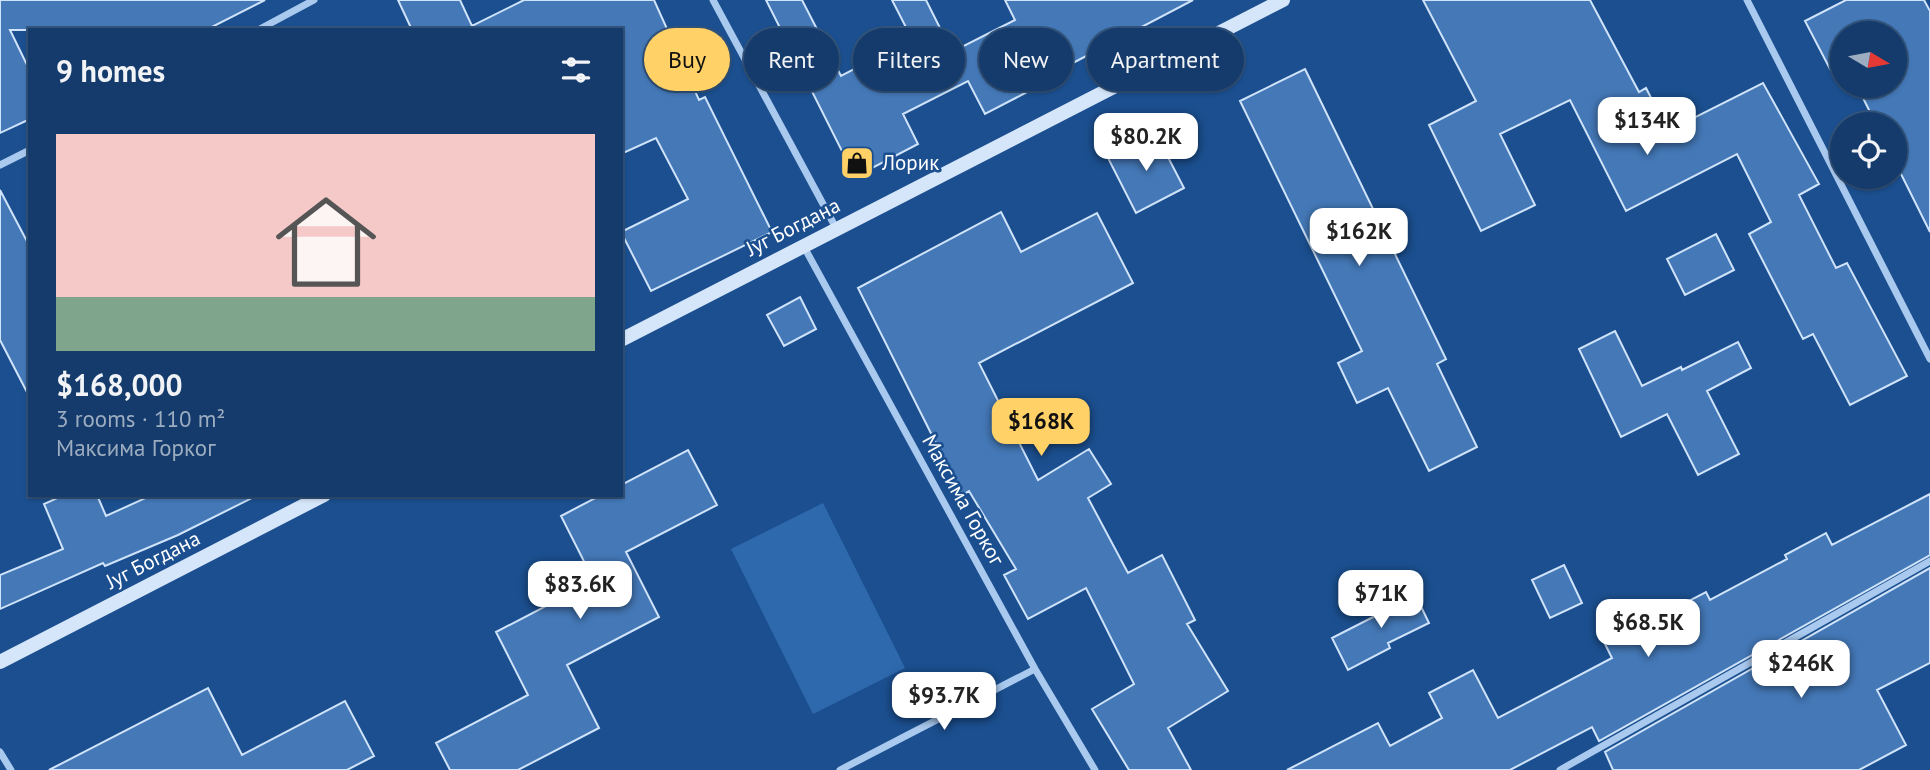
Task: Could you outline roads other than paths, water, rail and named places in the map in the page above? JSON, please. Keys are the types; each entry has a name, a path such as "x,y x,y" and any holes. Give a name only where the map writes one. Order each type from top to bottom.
{"street":[{"path":"262,28 314,0"},
{"path":"713,0 836,228"},
{"name":"Југ Богдана","path":"623,339 1283,0"},
{"path":"1748,0 1930,359"},
{"path":"0,165 28,151"},
{"name":"Максима Горког","path":"803,245 1035,669 1095,770"},
{"name":"Југ Богдана","path":"0,662 320,497"},
{"path":"1560,770 1930,561"},
{"path":"841,770 1035,669"},
{"path":"0,752 11,770"}],"place":[{"name":"Лорик","path":"857,163"}]}
